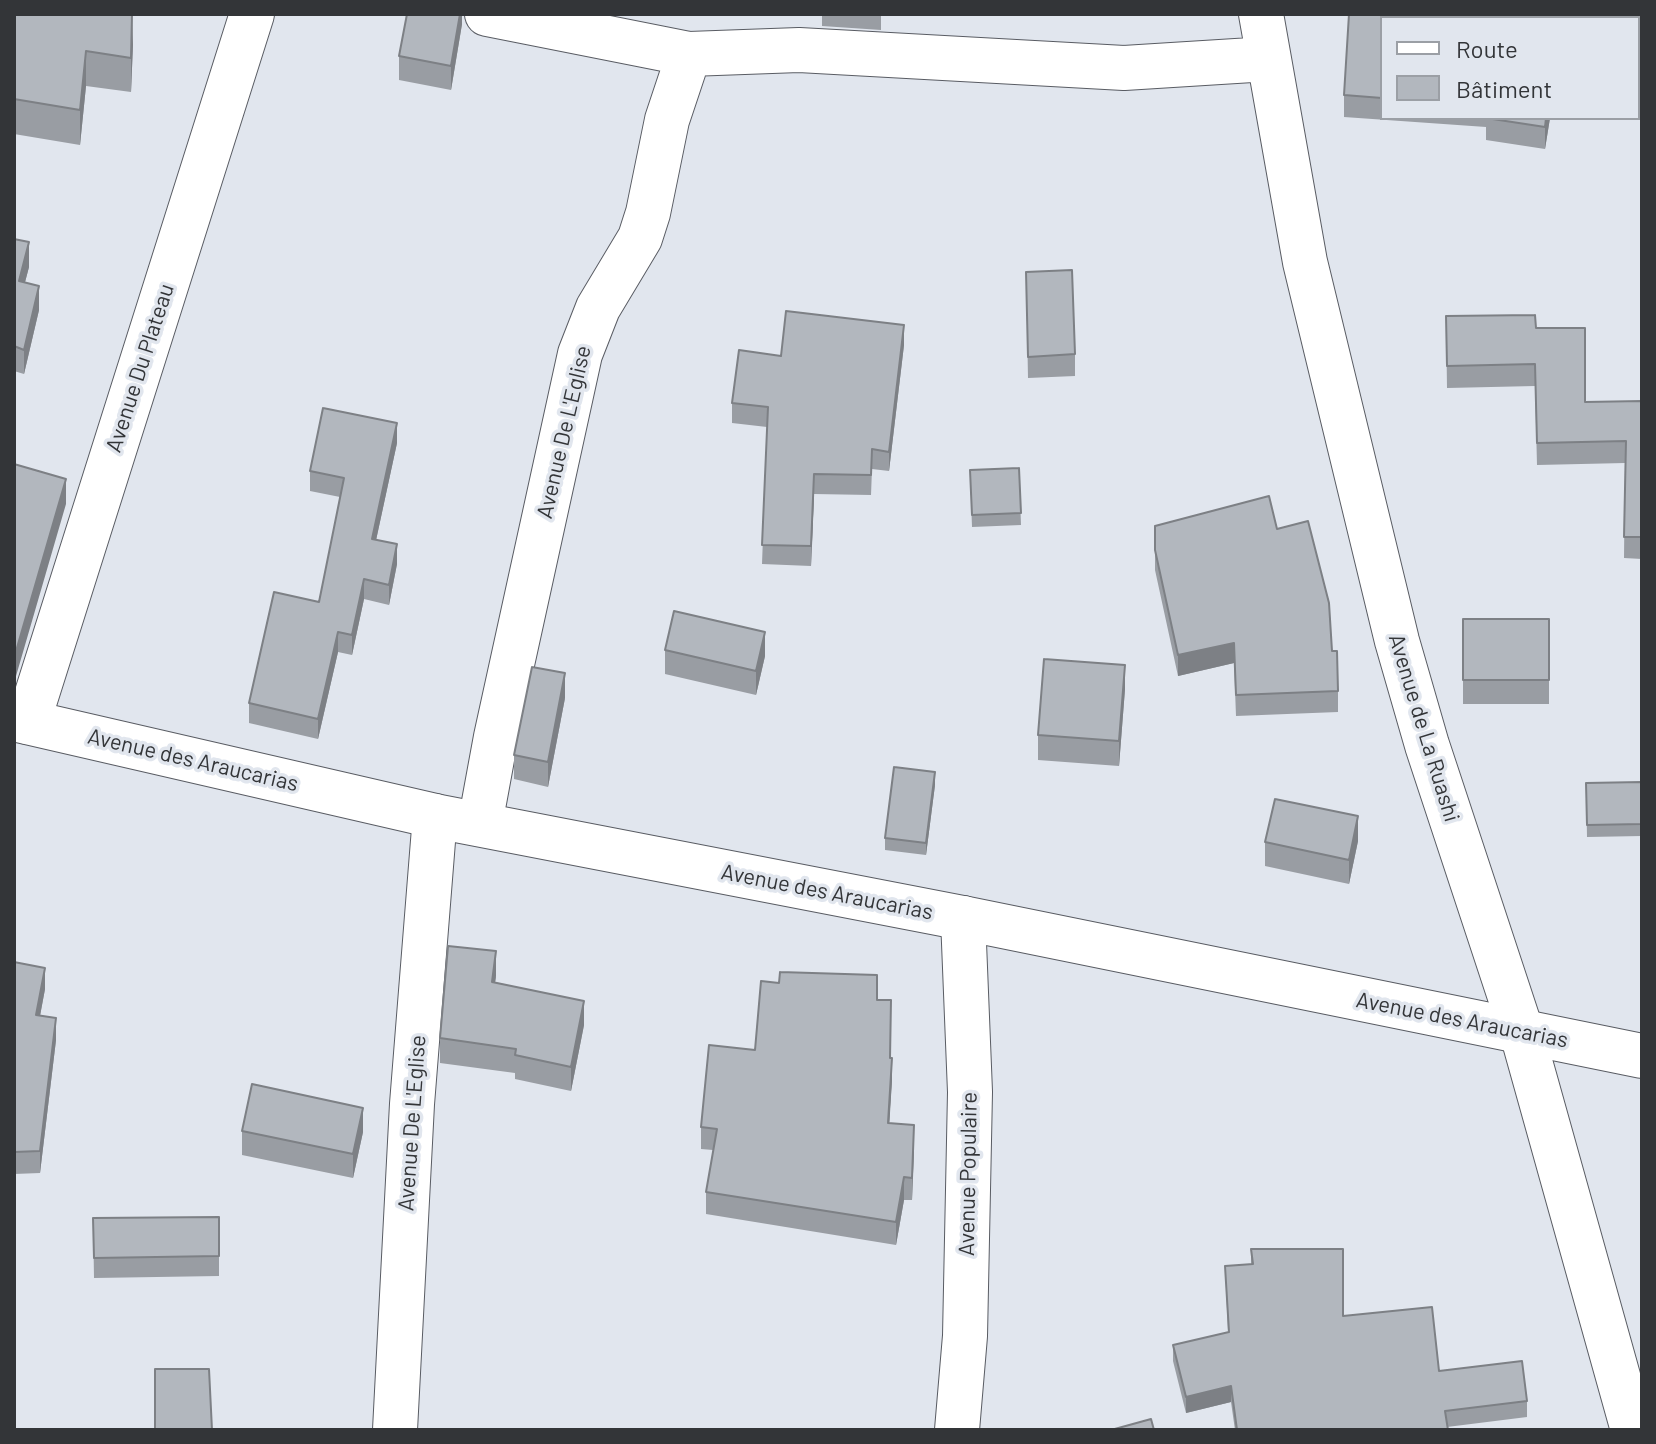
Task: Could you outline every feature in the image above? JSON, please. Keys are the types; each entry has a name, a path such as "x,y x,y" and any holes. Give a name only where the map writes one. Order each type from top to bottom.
{"street":[{"name":"Avenue Du Plateau","path":"21,721 252,14"},
{"path":"487,14 689,54 799,50 1124,68 1268,59"},
{"name":"Avenue de La Ruashi","path":"1261,14 1305,262 1397,641 1427,745 1522,1033 1633,1430"},
{"name":"Avenue De L'Eglise","path":"480,824 496,737 580,354 598,308 640,238 667,120 689,54"},
{"name":"Avenue des Araucarias","path":"21,721 435,816 963,918 1642,1056"},
{"name":"Avenue De L'Eglise","path":"395,1430 412,1104 435,816"},
{"name":"Avenue Populaire","path":"957,1430 965,1336 970,1092 963,918"}],"building":[{"path":"14,14 132,14 131,58 86,51 80,110 14,99"},
{"path":"407,14 460,14 451,66 399,56"},
{"path":"1349,14 1424,14 1380,16 1380,98 1344,95"},
{"path":"1640,46 1642,46 1640,108"},
{"path":"1499,120 1546,120 1545,127"},
{"path":"14,239 29,242 19,281 39,286 24,350 14,346"},
{"path":"1072,270 1075,354 1028,357 1026,272"},
{"path":"786,311 904,325 889,452 872,449 871,475 814,474 811,546 762,545 768,407 732,403 739,350 781,356"},
{"path":"1535,315 1536,328 1585,328 1585,402 1642,401 1642,537 1624,537 1626,441 1537,443 1535,364 1447,366 1446,316"},
{"path":"323,408 397,423 372,539 397,544 389,585 364,579 352,635 338,632 318,719 249,703 274,592 319,602 344,478 310,471"},
{"path":"14,464 66,479 14,658"},
{"path":"1019,468 1021,513 972,515 970,470"},
{"path":"1269,496 1277,529 1308,521 1329,603 1332,651 1337,651 1338,691 1236,695 1234,643 1178,655 1155,550 1155,526"},
{"path":"674,611 765,632 756,671 665,650"},
{"path":"1463,619 1549,619 1549,680 1463,680"},
{"path":"1044,659 1125,665 1119,741 1038,735"},
{"path":"532,667 565,673 548,762 514,755"},
{"path":"894,767 935,772 926,843 885,838"},
{"path":"1642,782 1642,824 1587,825 1586,783"},
{"path":"1275,799 1358,816 1349,860 1265,842"},
{"path":"448,946 496,951 492,982 584,1001 571,1067 515,1055 516,1049 440,1038"},
{"path":"14,962 45,968 36,1015 56,1018 40,1151 14,1152"},
{"path":"780,972 877,975 877,1000 891,1000 892,1058 888,1123 914,1125 912,1178 904,1177 896,1222 706,1192 717,1129 701,1127 709,1045 755,1050 761,981 779,983"},
{"path":"252,1084 363,1108 353,1154 242,1131"},
{"path":"219,1217 219,1256 94,1258 93,1218"},
{"path":"1251,1249 1343,1249 1343,1316 1432,1307 1439,1371 1522,1361 1527,1401 1445,1411 1448,1430 1237,1430 1231,1386 1186,1397 1173,1345 1229,1332 1225,1266 1253,1264"},
{"path":"155,1369 209,1369 212,1430 155,1430"},
{"path":"1151,1419 1154,1430 1111,1430"}]}
